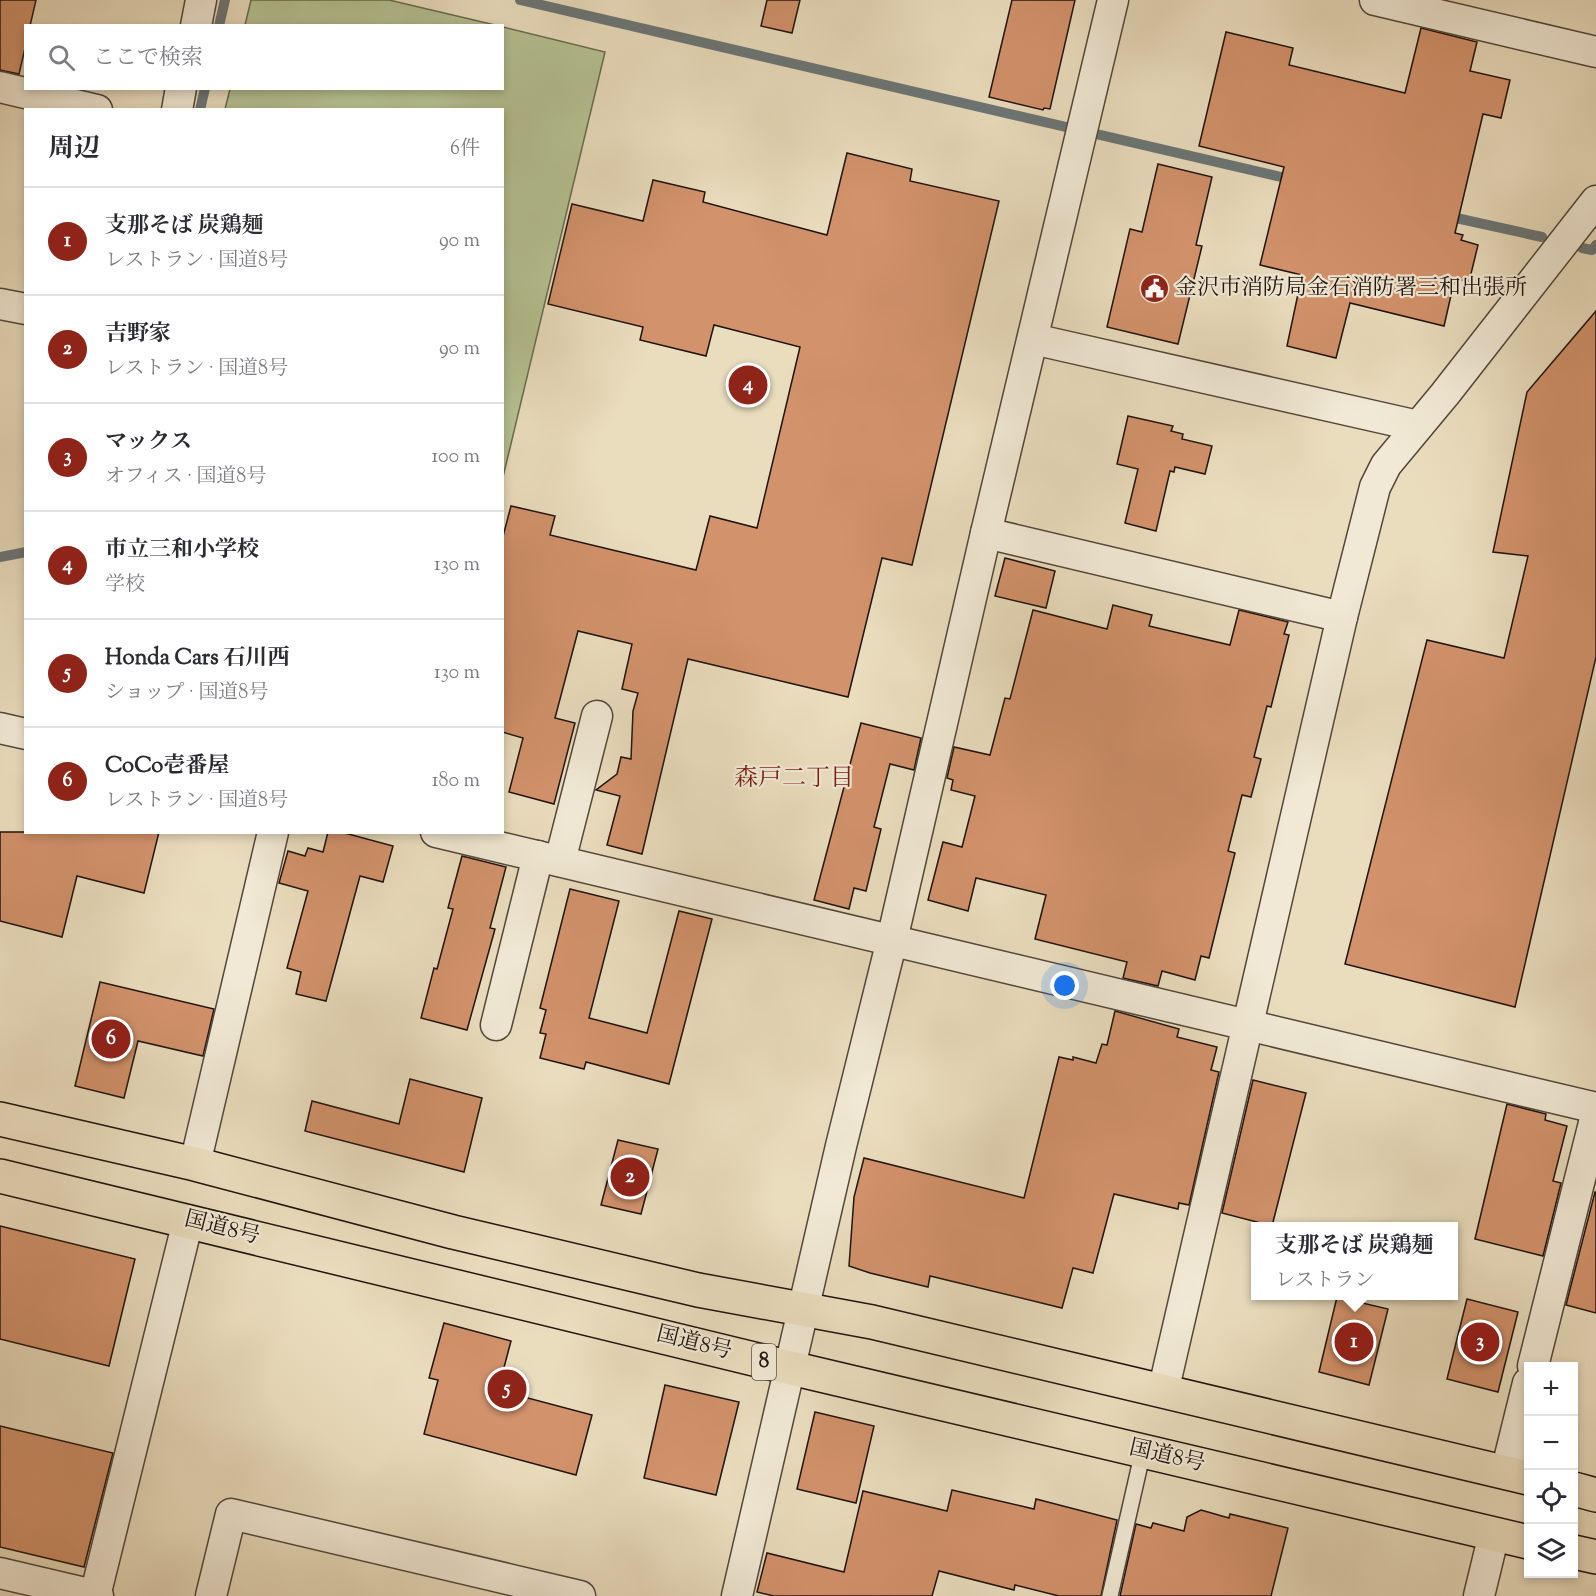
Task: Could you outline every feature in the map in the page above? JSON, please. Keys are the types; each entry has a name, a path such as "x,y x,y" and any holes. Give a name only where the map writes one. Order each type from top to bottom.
{"highway":[{"path":"0,1119 195,1164 464,1235 698,1290 872,1322 1517,1475"},
{"name":"国道8号","path":"0,1176 791,1368 1524,1541"},
{"path":"1578,1491 1596,1495"},
{"path":"1578,1553 1596,1557"}],"street":[{"path":"196,24 201,0"},
{"path":"737,1596 1113,0"},
{"path":"1375,0 1596,52"},
{"path":"0,87 89,108"},
{"path":"177,108 182,90"},
{"path":"1163,1392 1342,617 1367,511 1375,487 1386,465 1596,201"},
{"path":"0,304 24,309"},
{"path":"1033,339 1418,426"},
{"path":"986,533 1342,617"},
{"path":"496,1025 597,716"},
{"path":"0,728 24,734"},
{"path":"195,1164 273,834"},
{"path":"444,834 1596,1108"},
{"path":"1534,1362 1596,1115"},
{"path":"0,1573 96,1596 188,1221"},
{"path":"1517,1475 1524,1416"},
{"path":"211,1596 231,1514 580,1596"},
{"path":"1479,1596 1494,1534"}],"lane":[{"path":"1110,1596 1143,1451"}],"green space":[{"path":"251,0 389,0 491,24 245,24"},
{"path":"504,27 605,52 504,473 504,108 225,108 230,90 504,90"}],"building":[{"path":"0,0 36,0 30,24 24,24 24,53 19,74 0,70"},
{"path":"767,0 800,0 792,33 761,26"},
{"path":"1012,0 1075,0 1050,109 1044,108 1043,110 989,97"},
{"path":"1421,28 1477,42 1470,71 1510,80 1501,118 1483,114 1455,233 1463,235 1461,240 1478,245 1469,282 1455,278 1444,326 1350,303 1336,358 1287,346 1302,275 1260,265 1284,167 1199,146 1226,32 1293,48 1289,65 1405,93"},
{"path":"847,153 912,169 910,181 999,201 912,565 882,558 848,697 688,659 642,854 607,845 620,796 596,790 617,774 621,757 631,759 633,711 638,693 622,689 632,644 578,631 555,718 575,723 554,804 509,792 523,738 504,733 504,532 511,506 555,516 550,535 696,570 710,516 757,528 800,347 714,325 706,356 640,340 643,327 548,304 572,204 643,221 653,180 705,192 703,202 827,235"},
{"path":"1158,164 1212,177 1196,245 1202,246 1178,344 1107,327 1130,229 1142,232"},
{"path":"1596,311 1596,657 1515,1007 1345,964 1427,640 1504,658 1528,556 1493,552 1527,392"},
{"path":"1128,416 1173,426 1171,431 1183,434 1182,439 1212,446 1205,474 1175,467 1174,472 1170,471 1156,531 1125,523 1138,469 1117,464"},
{"path":"1005,558 1055,571 1046,608 995,596"},
{"path":"1113,605 1152,615 1149,626 1230,645 1239,610 1288,622 1284,634 1289,635 1271,707 1267,706 1254,757 1261,759 1251,797 1242,795 1228,851 1235,853 1209,958 1201,956 1195,980 1162,971 1158,986 1123,978 1127,962 1035,939 1046,895 976,878 968,911 928,900 943,842 962,847 975,796 951,790 953,780 947,778 954,747 990,755 1005,698 1010,699 1033,610 1107,629"},
{"path":"861,723 921,738 914,770 890,764 874,827 881,829 866,891 854,888 849,909 814,900"},
{"path":"0,832 159,834 144,893 77,876 62,937 0,921"},
{"path":"328,834 348,834 393,846 383,882 360,876 326,1001 296,994 301,972 287,968 308,891 279,883 288,851 305,856 308,848 323,852"},
{"path":"462,856 506,867 490,928 495,929 467,1030 421,1018 453,909 448,908"},
{"path":"570,889 619,901 589,1018 647,1033 679,911 712,919 669,1084 586,1062 584,1069 540,1058 546,1034 540,1033 546,1010 540,1008"},
{"path":"100,982 214,1009 203,1056 138,1041 124,1098 75,1086"},
{"path":"1115,1011 1179,1029 1177,1037 1217,1047 1211,1070 1219,1072 1189,1205 1179,1203 1178,1209 1114,1194 1093,1273 1073,1268 1062,1308 930,1276 928,1287 849,1266 854,1197 864,1158 1024,1198 1059,1057 1073,1060 1073,1057 1096,1063 1102,1044 1107,1045"},
{"path":"410,1079 482,1098 464,1172 305,1131 312,1101 399,1124"},
{"path":"1253,1080 1306,1093 1273,1222 1257,1222 1222,1213"},
{"path":"1507,1104 1546,1114 1545,1120 1567,1126 1553,1181 1561,1183 1543,1256 1475,1239"},
{"path":"618,1140 658,1149 641,1214 601,1205"},
{"path":"1596,1192 1596,1313 1566,1305"},
{"path":"0,1226 135,1259 109,1366 0,1339"},
{"path":"1467,1299 1518,1312 1498,1392 1447,1379"},
{"path":"1336,1300 1350,1300 1388,1309 1369,1385 1319,1372"},
{"path":"444,1323 511,1341 498,1390 592,1415 576,1475 424,1434 438,1380 429,1378"},
{"path":"665,1385 739,1402 716,1495 644,1478"},
{"path":"815,1412 874,1426 856,1503 797,1489"},
{"path":"0,1426 113,1453 84,1567 0,1547"},
{"path":"952,1490 1034,1509 1036,1499 1117,1520 1101,1596 1059,1596 1015,1585 1014,1590 939,1571 932,1596 774,1596 757,1592 767,1553 844,1572 863,1491 947,1511"},
{"path":"1201,1510 1229,1518 1230,1514 1288,1528 1271,1596 1120,1596 1136,1524 1151,1528 1153,1523 1184,1531 1187,1517"}],"waterway":[{"path":"219,24 225,0"},
{"path":"520,0 1294,180"},
{"path":"200,108 205,90"},
{"path":"1447,216 1542,237"},
{"path":"1582,248 1592,250 1596,245"},
{"path":"0,557 24,552"}],"place":[{"name":"金沢市消防局金石消防署三和出張所","path":"1154,289"},
{"name":"市立三和小学校","path":"748,385"},
{"name":"CoCo壱番屋","path":"111,1039"},
{"name":"吉野家","path":"630,1177"},
{"name":"支那そば 炭鶏麺","path":"1354,1342"},
{"name":"マックス","path":"1480,1342"},
{"name":"Honda Cars 石川西","path":"507,1389"}],"district":[{"name":"森戸二丁目","path":"794,779"}]}
